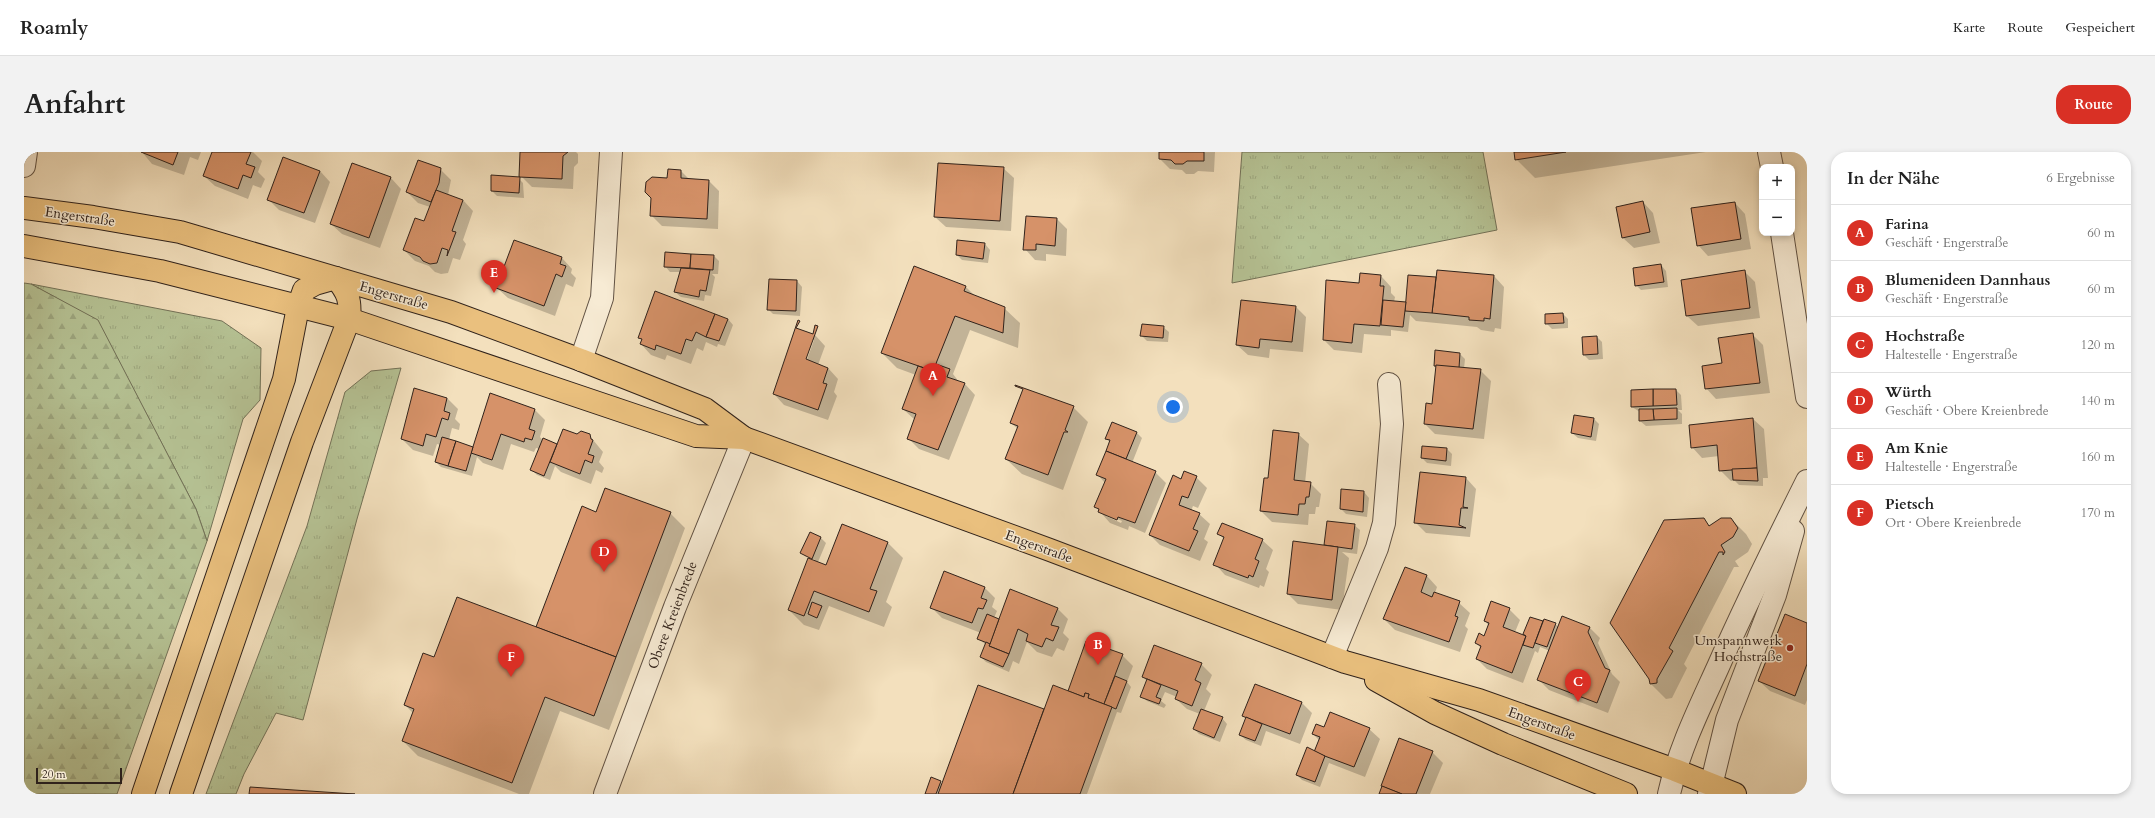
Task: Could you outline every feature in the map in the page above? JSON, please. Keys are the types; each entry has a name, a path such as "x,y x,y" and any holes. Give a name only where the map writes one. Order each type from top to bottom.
{"main road":[{"name":"Engerstraße","path":"24,208 93,217 180,232 451,312 581,360 705,409 744,438 1339,660 1479,700 1675,770 1711,789 1735,794"},
{"name":"Engerstraße","path":"24,246 160,271 349,319 696,436 744,438"},
{"path":"143,794 284,379 298,307 304,290 315,284 336,278 346,290 351,304 349,319 302,442 181,794"},
{"name":"Engerstraße","path":"1339,660 1435,713 1510,747 1626,794"}],"street":[{"path":"24,166 26,152"},
{"path":"581,360 602,298 611,152"},
{"path":"1770,152 1772,164"},
{"path":"1782,236 1807,398"},
{"path":"1339,660 1384,523 1392,424 1389,384"},
{"name":"Obere Kreienbrede","path":"605,794 674,606 744,438"},
{"path":"1669,794 1675,770 1691,725 1749,597 1807,482"},
{"path":"1711,789 1727,720 1775,595 1807,482"}],"green space":[{"path":"1242,152 1483,152 1497,230 1232,283"},
{"path":"24,283 31,284 98,320 196,509 207,541 117,794 24,794"},
{"path":"31,284 222,321 261,348 260,400 243,419 207,541 196,509 98,321"},
{"path":"401,368 357,519 303,720 276,713 244,774 236,794 206,794 307,526 345,392 371,371"}],"building":[{"path":"141,152 178,152 173,165"},
{"path":"212,152 251,152 246,164 255,167 251,178 243,175 238,189 203,176"},
{"path":"520,152 568,152 563,156 562,179 519,177"},
{"path":"1159,152 1204,152 1204,161 1187,161 1183,164 1175,164 1171,160 1159,159"},
{"path":"1514,152 1566,152 1515,160"},
{"path":"283,157 320,171 304,213 267,200"},
{"path":"418,160 441,168 439,183 431,202 406,192"},
{"path":"352,163 391,177 369,238 330,224"},
{"path":"938,163 1004,167 1000,221 934,217"},
{"path":"668,169 681,170 681,178 709,180 707,219 650,216 651,198 645,192 646,182 652,177 667,178"},
{"path":"491,175 520,177 519,193 491,191"},
{"path":"436,190 463,200 452,231 456,232 447,256 448,250 442,248 437,263 430,264 423,261 420,257 403,250 415,218 424,221"},
{"path":"1643,201 1650,232 1622,238 1616,207"},
{"path":"1735,202 1741,239 1697,246 1691,208"},
{"path":"1026,216 1057,218 1055,246 1036,244 1036,250 1023,250"},
{"path":"514,240 562,257 560,264 566,266 562,277 556,274 544,306 496,288"},
{"path":"957,240 985,243 983,259 956,255"},
{"path":"665,252 691,254 690,268 664,267"},
{"path":"691,254 714,255 713,270 690,268"},
{"path":"1661,264 1664,282 1635,286 1633,268"},
{"path":"914,266 966,286 964,291 1005,307 1003,333 955,316 933,371 881,353"},
{"path":"681,268 710,270 706,291 700,290 699,297 674,292"},
{"path":"1437,270 1494,275 1490,319 1484,318 1484,321 1469,320 1469,317 1432,313"},
{"path":"1745,270 1750,308 1686,316 1681,280"},
{"path":"1360,273 1381,275 1380,286 1384,286 1380,326 1354,324 1352,343 1323,340 1326,280 1359,283"},
{"path":"1408,275 1436,277 1432,313 1405,311"},
{"path":"769,279 797,280 796,311 767,310"},
{"path":"655,291 715,314 706,337 696,332 692,341 686,339 681,354 656,345 655,350 640,344 642,339 638,338"},
{"path":"1241,300 1296,306 1292,342 1260,339 1259,348 1236,345"},
{"path":"1383,300 1406,302 1403,327 1381,325"},
{"path":"1563,313 1564,323 1545,324 1545,314"},
{"path":"715,314 728,319 719,341 706,337"},
{"path":"798,320 800,321 796,328 813,334 815,325 818,326 806,359 828,368 823,383 827,384 818,410 773,394"},
{"path":"1142,324 1164,326 1163,338 1140,336"},
{"path":"1753,333 1760,383 1705,389 1702,366 1722,363 1718,338"},
{"path":"1597,336 1598,354 1583,355 1582,337"},
{"path":"1435,350 1460,353 1459,368 1434,366"},
{"path":"936,364 950,369 947,377 965,383 938,450 907,439 916,414 902,409 918,366 933,371"},
{"path":"1436,365 1481,369 1473,429 1424,424 1426,403 1432,404"},
{"path":"1015,385 1074,406 1065,430 1068,432 1064,432 1048,475 1005,459 1018,426 1010,423 1023,389"},
{"path":"414,388 447,398 444,411 450,413 448,420 442,418 436,437 426,434 423,446 401,439"},
{"path":"1653,389 1676,389 1677,405 1653,406"},
{"path":"1653,389 1653,406 1631,407 1631,390"},
{"path":"490,393 535,409 529,429 535,431 532,440 525,438 524,442 501,434 492,460 471,453"},
{"path":"1677,408 1677,419 1654,420 1653,409"},
{"path":"1639,409 1653,409 1654,420 1639,421"},
{"path":"1574,415 1594,418 1591,437 1571,433"},
{"path":"1753,418 1757,468 1719,471 1717,445 1691,448 1689,425"},
{"path":"1112,422 1137,432 1126,459 1106,451 1110,440 1105,439"},
{"path":"563,429 577,434 581,431 590,434 591,439 593,440 588,454 594,456 592,463 585,460 580,474 550,462"},
{"path":"1273,430 1299,433 1294,480 1311,482 1309,497 1306,497 1305,504 1299,504 1298,515 1260,511 1264,478 1268,478"},
{"path":"442,437 456,441 448,466 435,462"},
{"path":"543,438 557,444 544,476 530,470"},
{"path":"456,441 473,447 466,471 448,466"},
{"path":"1422,446 1447,448 1446,461 1421,458"},
{"path":"1106,451 1156,471 1135,523 1118,517 1117,520 1098,512 1099,509 1094,507 1106,479 1096,475"},
{"path":"1757,468 1758,481 1733,480 1732,469"},
{"path":"1184,471 1197,476 1188,498 1182,496 1179,505 1200,513 1193,529 1198,531 1189,551 1149,535 1173,475 1181,479"},
{"path":"1420,472 1466,477 1463,507 1468,508 1461,508 1459,525 1466,528 1414,523"},
{"path":"605,488 671,512 616,657 536,627 582,506 596,512"},
{"path":"1341,489 1364,491 1363,512 1340,509"},
{"path":"1704,518 1709,526 1721,518 1731,518 1738,528 1733,537 1721,545 1725,552 1723,555 1723,552 1719,552 1669,648 1673,651 1657,679 1657,683 1650,684 1649,679 1610,623 1664,520"},
{"path":"1327,521 1355,524 1352,549 1324,545"},
{"path":"1222,523 1263,539 1255,559 1259,561 1253,577 1249,575 1248,578 1213,565 1224,537 1217,534"},
{"path":"842,524 888,542 870,589 877,591 869,612 814,591 804,616 788,610 808,558 826,565"},
{"path":"810,532 821,537 812,559 800,553"},
{"path":"1293,541 1338,547 1332,600 1287,594"},
{"path":"1405,567 1427,575 1421,592 1432,597 1434,592 1460,601 1455,616 1458,617 1449,642 1383,619"},
{"path":"944,571 985,587 981,598 987,600 983,609 978,608 972,623 930,608"},
{"path":"1010,589 1058,608 1051,625 1059,627 1053,641 1046,638 1042,647 1026,641 1028,634 1018,629 1009,654 989,646"},
{"path":"457,597 616,657 594,716 545,697 512,783 402,741 414,709 404,705 423,653 434,657"},
{"path":"1491,601 1510,608 1503,627 1526,636 1512,673 1476,659 1481,646 1475,643 1479,633 1484,636 1489,623 1484,621"},
{"path":"812,602 822,606 817,618 808,614"},
{"path":"987,614 999,619 990,644 977,639"},
{"name":"Umspannwerk Hochstraße","path":"1785,614 1807,623 1807,664 1795,696 1758,681"},
{"path":"1562,616 1590,627 1588,632 1605,668 1610,670 1597,703 1537,680"},
{"path":"1530,617 1543,621 1533,648 1523,645 1526,636 1523,634"},
{"path":"1544,619 1556,623 1547,647 1535,643"},
{"path":"1086,641 1123,654 1104,704 1088,698 1089,694 1085,693 1084,697 1068,691"},
{"path":"986,642 990,644 989,646 1009,654 1003,667 980,657"},
{"path":"1154,645 1202,663 1195,680 1201,683 1192,706 1175,699 1178,691 1142,677"},
{"path":"1115,676 1127,681 1116,709 1104,704"},
{"path":"1147,679 1161,685 1156,697 1161,699 1159,704 1140,697"},
{"path":"1255,684 1302,702 1290,734 1242,716"},
{"path":"978,685 1044,709 1013,794 938,794"},
{"path":"1053,685 1084,697 1085,693 1089,694 1088,698 1112,707 1080,794 1013,794"},
{"path":"1201,709 1223,717 1214,738 1193,729"},
{"path":"1330,712 1370,728 1354,767 1314,752 1320,737 1312,734 1316,724 1324,727"},
{"path":"1246,717 1262,724 1255,741 1239,735"},
{"path":"1399,738 1433,751 1416,794 1402,794 1381,786"},
{"path":"1307,747 1325,756 1315,782 1296,775"},
{"path":"931,777 941,781 936,794 925,794"},
{"path":"1382,786 1402,794 1379,794"},
{"path":"250,787 294,790 355,794 249,794"}],"place":[{"name":"Am Knie","path":"494,293"},
{"name":"Farina","path":"933,396"},
{"name":"Würth","path":"604,572"},
{"name":"Umspannwerk Hochstraße","path":"1790,648"},
{"name":"Blumenideen Dannhaus","path":"1098,665"},
{"name":"Pietsch","path":"511,677"},
{"name":"Hochstraße","path":"1578,702"}]}
